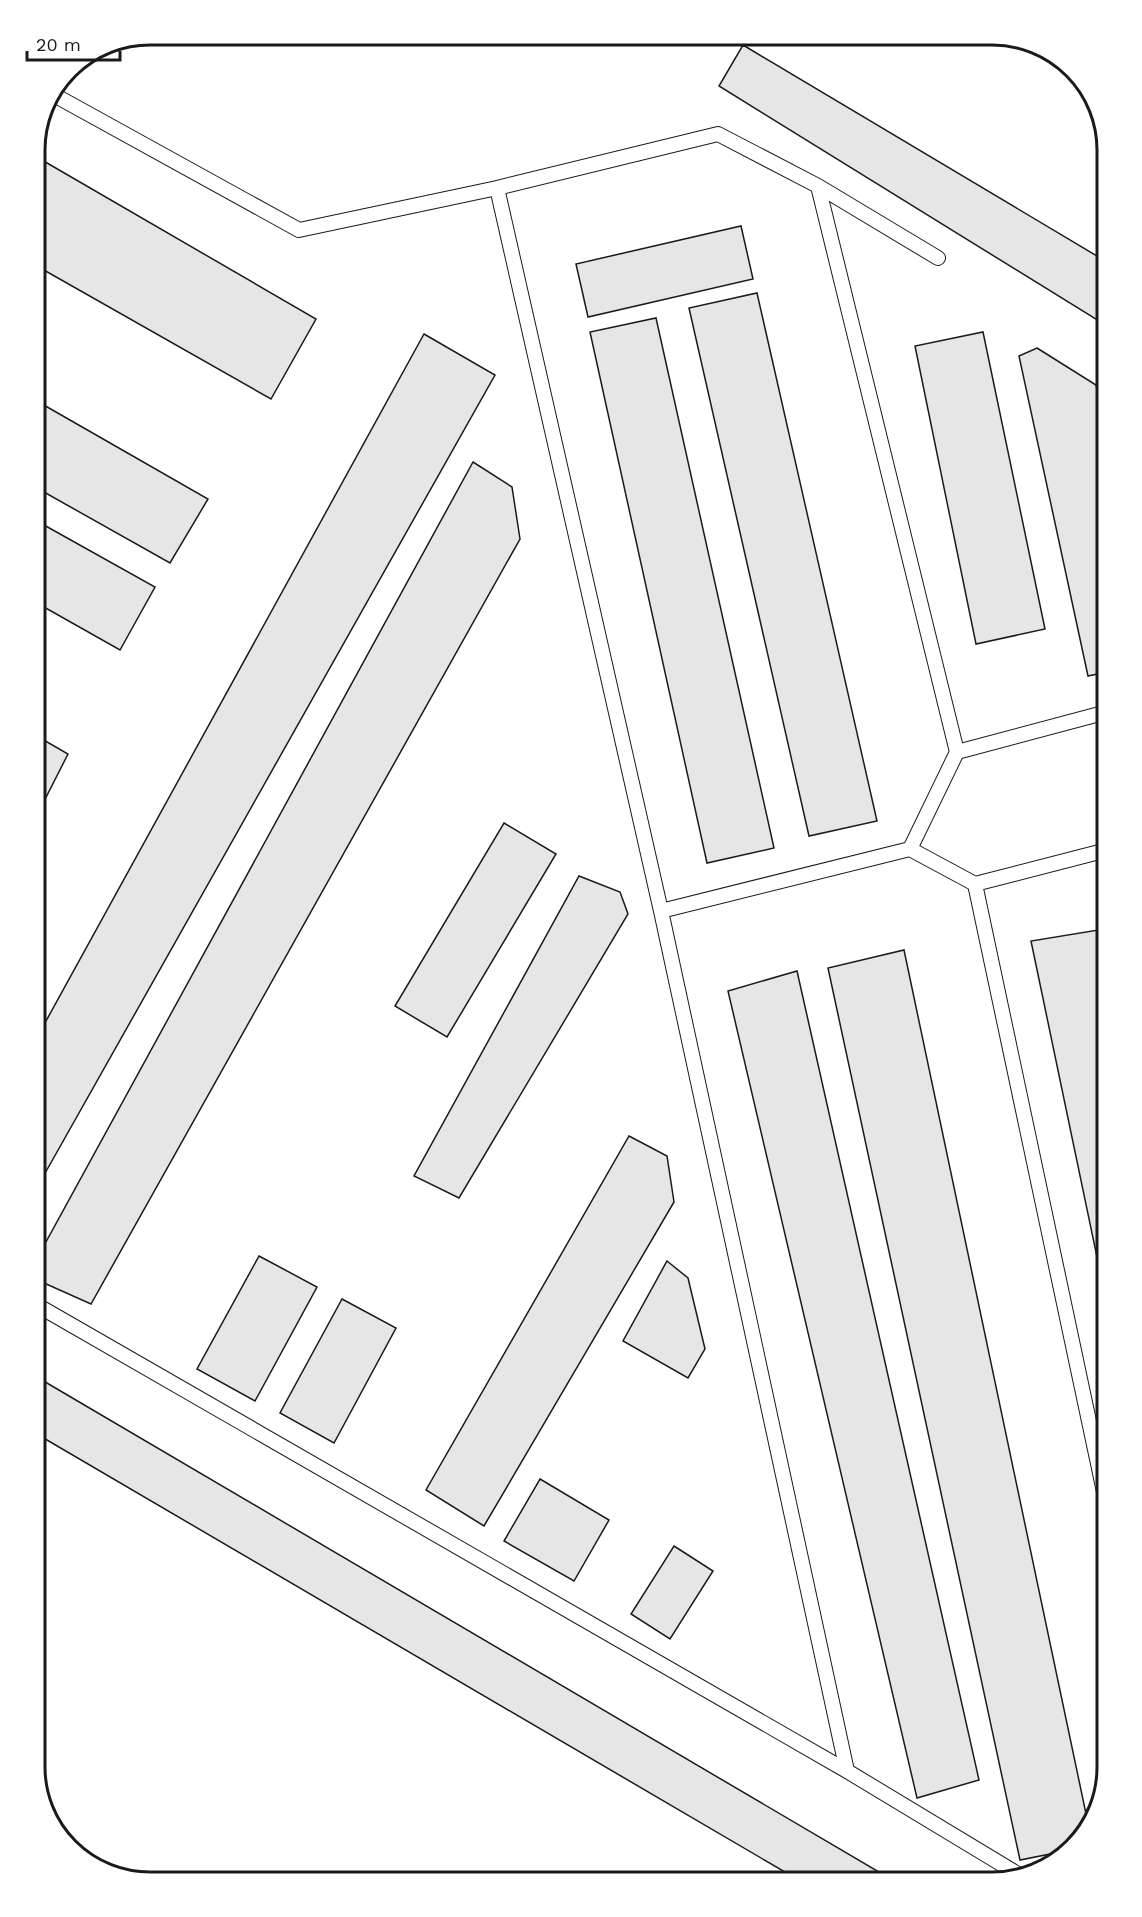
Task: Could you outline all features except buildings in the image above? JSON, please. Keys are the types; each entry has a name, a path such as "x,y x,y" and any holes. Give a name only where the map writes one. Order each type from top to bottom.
{"lane":[{"path":"60,98 299,230 497,188 718,134 818,186 938,258"},
{"path":"818,186 957,752 910,849"},
{"path":"497,188 661,911 847,1771"},
{"path":"957,752 1097,715"},
{"path":"661,911 910,849 975,884 1097,853"},
{"path":"975,884 1097,1459"},
{"path":"45,1310 847,1771 1011,1870"}]}
